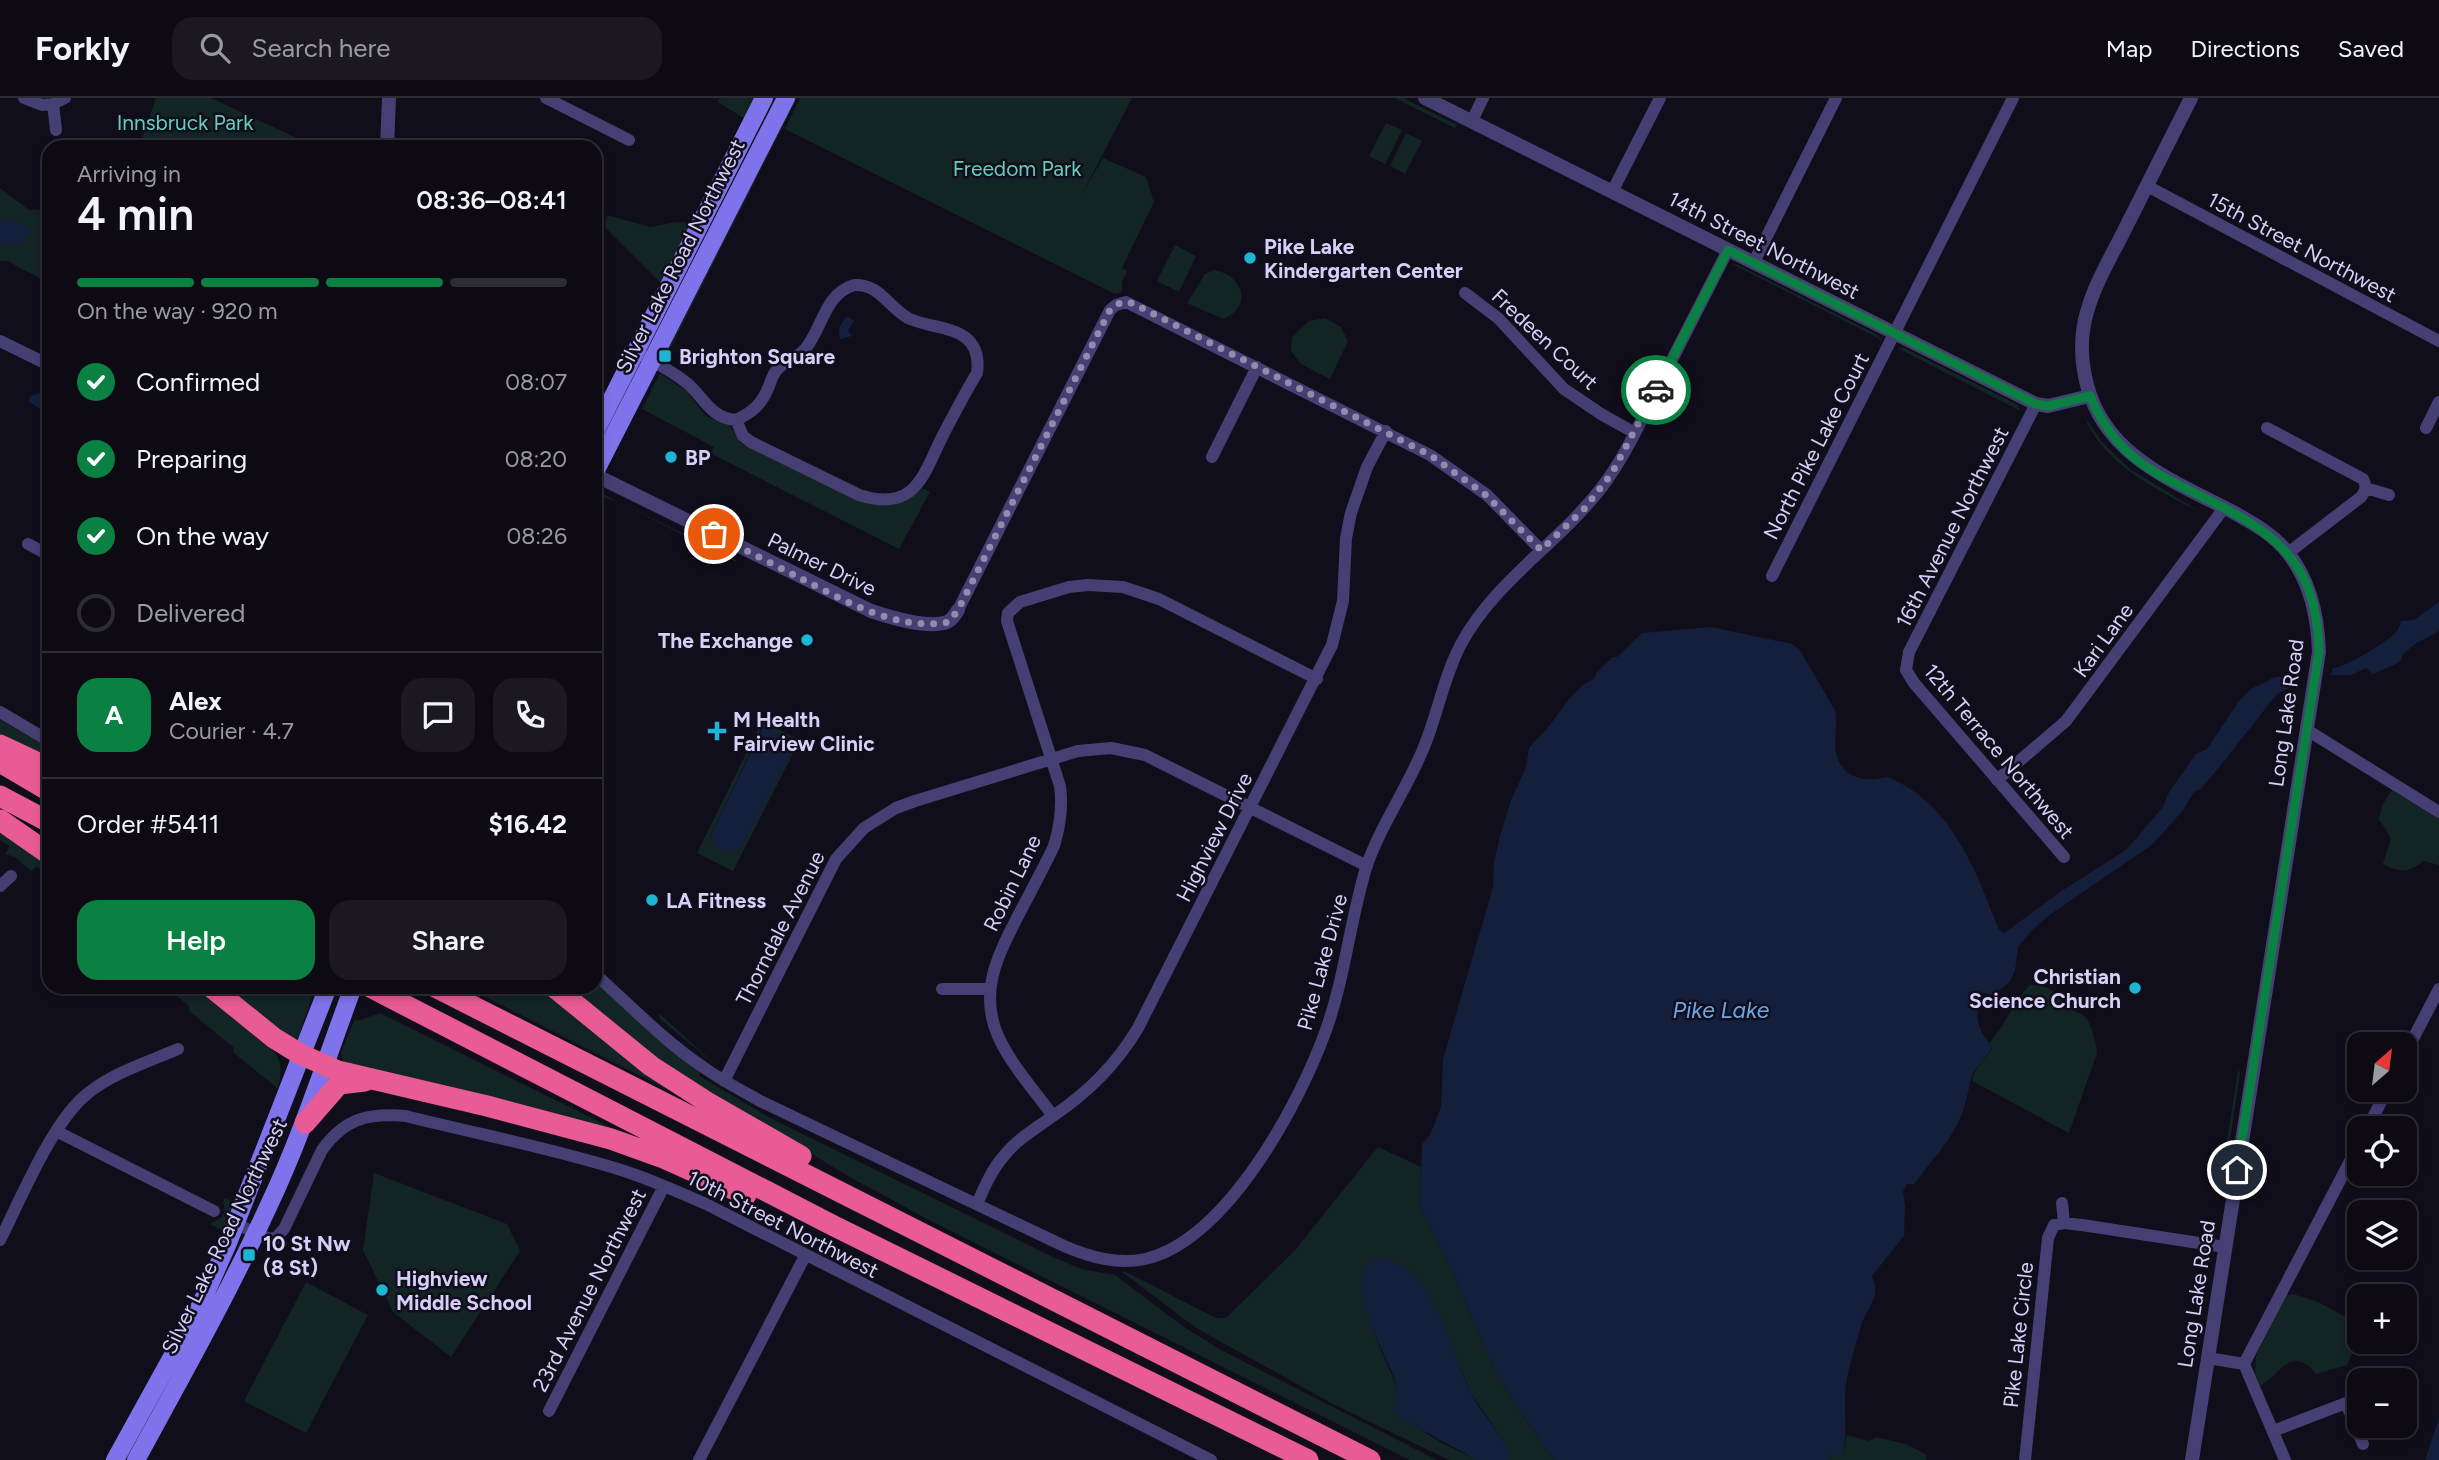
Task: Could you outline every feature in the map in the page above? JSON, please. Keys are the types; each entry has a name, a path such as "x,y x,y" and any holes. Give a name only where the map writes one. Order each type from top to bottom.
{"highway":[{"path":"0,745 42,765"},
{"path":"0,762 42,787"},
{"path":"0,796 42,818"},
{"path":"0,820 42,849"},
{"path":"219,994 265,1032 300,1055 324,1065 377,1081 487,1106 611,1139 661,1157 789,1214 834,1226"},
{"path":"384,994 834,1226 1308,1460"},
{"path":"449,994 1369,1460"},
{"path":"563,994 651,1066 753,1130 835,1175 892,1217"},
{"path":"305,1123 339,1084 377,1081"}],"main road":[{"path":"602,418 764,98"},
{"name":"Silver Lake Road Northwest","path":"602,460 786,98"},
{"path":"115,1460 201,1306 236,1224 325,994"},
{"name":"Silver Lake Road Northwest","path":"136,1460 256,1233 305,1123 351,994"}],"street":[{"path":"24,98 42,105 53,104 65,98"},
{"path":"387,140 389,98"},
{"path":"546,98 629,140"},
{"name":"14th Street Northwest","path":"1425,98 2036,404"},
{"path":"1472,121 1483,98"},
{"path":"1612,192 1660,98"},
{"path":"1754,262 1836,98"},
{"name":"North Pike Lake Court","path":"1772,576 2013,98"},
{"name":"Long Lake Road","path":"2191,98 2099,282 2087,313 2082,356 2090,396 2106,427 2130,454 2164,477 2260,528 2288,553 2305,582 2317,618 2319,652 2192,1460"},
{"path":"53,104 56,130"},
{"name":"15th Street Northwest","path":"2147,186 2439,341"},
{"name":"Pike Lake Drive","path":"602,980 674,1045 724,1081 760,1101 1085,1255 1124,1261 1143,1259 1179,1245 1235,1192 1279,1130 1297,1097 1326,1030 1367,866 1424,747 1460,646 1485,608 1600,490 1612,473 1728,250"},
{"path":"635,352 689,386 712,413 736,420 758,407 773,374 804,350 832,299 843,289 854,285 866,285 905,316 921,324 957,332 966,338 977,353 977,373 941,438 923,479 906,494 886,500 873,500 859,495 751,442 743,436 736,420"},
{"name":"Fredeen Court","path":"1465,293 1498,318 1564,389 1635,433"},
{"path":"958,610 1110,310 1121,302 1132,303 1385,431 1456,471 1486,495 1541,550"},
{"path":"0,341 42,362"},
{"path":"1212,457 1257,367"},
{"path":"2036,404 2048,406 2090,396"},
{"path":"2426,428 2439,402"},
{"name":"16th Avenue Northwest","path":"1906,670 1909,652 2036,404"},
{"path":"2267,428 2363,479 2366,488 2361,497 2288,553"},
{"name":"Highview Drive","path":"977,1204 989,1177 1002,1158 1029,1132 1094,1085 1126,1049 1332,645 1339,623 1351,513 1367,467 1385,431"},
{"name":"Palmer Drive","path":"602,477 871,611 913,621 940,623 949,622 958,610"},
{"path":"2366,488 2389,495"},
{"name":"Kari Lane","path":"1997,780 2066,721 2224,508"},
{"path":"28,544 42,551"},
{"name":"Robin Lane","path":"1053,1116 1002,1044 992,1019 989,989 996,959 1051,852 1059,831 1062,801 1007,621 1008,613 1020,602 1069,587 1123,587 1159,599 1317,679"},
{"name":"12th Terrace Northwest","path":"1906,670 1914,683 2064,857"},
{"path":"0,712 42,737"},
{"path":"2307,730 2439,812"},
{"name":"Thorndale Avenue","path":"724,1081 826,876 848,844 864,828 896,808 1078,751 1097,748 1127,750 1157,761 1367,866"},
{"path":"0,886 11,876"},
{"path":"942,989 989,989"},
{"path":"2417,1032 2439,989"},
{"path":"0,1240 57,1131 76,1103 103,1082 178,1049"},
{"name":"10th Street Northwest","path":"256,1233 275,1239 279,1235 322,1150 330,1139 351,1122 376,1115 406,1116 621,1170 664,1186 706,1204 1211,1460"},
{"path":"57,1131 214,1211"},
{"path":"2244,1364 2347,1167"},
{"name":"23rd Avenue Northwest","path":"550,1411 664,1186"},
{"path":"2062,1203 2064,1223 2225,1247"},
{"name":"Pike Lake Circle","path":"2025,1460 2048,1238 2054,1225 2064,1223"},
{"path":"236,1224 256,1233"},
{"path":"699,1460 805,1256"},
{"path":"2208,1358 2244,1364"},
{"path":"2244,1364 2285,1460"},
{"path":"2273,1431 2346,1403 2362,1444"}],"green space":[{"name":"Innsbruck Park","path":"156,98 211,98 301,140 141,140"},
{"path":"720,98 756,98 745,119 718,102"},
{"path":"794,98 797,98 667,355 664,353"},
{"name":"Freedom Park","path":"800,98 1132,98 1082,194 1103,158 1146,177 1154,202 1122,268 1127,271 1122,282 1122,292 1115,294 785,129"},
{"path":"1395,98 1403,98 1457,125 1455,128"},
{"path":"1386,123 1402,130 1385,164 1369,156"},
{"path":"1406,133 1422,141 1405,174 1390,166"},
{"path":"0,188 29,210 42,209 42,279 7,261 0,261"},
{"path":"607,215 650,227 676,222 692,223 662,284 605,227"},
{"path":"1175,245 1196,256 1179,292 1157,281"},
{"path":"1732,264 1876,334 1882,340"},
{"path":"1214,270 1232,278 1241,292 1239,307 1223,319 1187,303 1205,274"},
{"path":"1325,318 1341,327 1348,341 1330,379 1301,364 1291,351 1292,337 1309,321"},
{"path":"1897,348 1904,348 2016,404 2021,411"},
{"path":"660,373 686,391 706,416 730,426 740,442 856,500 883,504 900,502 923,488 930,492 899,549 714,455 714,447 642,409"},
{"path":"2084,416 2102,442 2130,469 2202,513 2150,485 2118,462 2093,433"},
{"path":"602,493 735,559 738,563 617,501 602,497"},
{"path":"0,720 42,744 42,759 0,738"},
{"path":"762,721 800,740 733,871 697,853","holes":["762,727 795,744 716,846 711,835"]},
{"path":"2392,790 2439,819 2439,865 2423,861 2414,868 2404,870 2383,864 2391,838 2379,819 2382,806"},
{"path":"0,827 42,856 42,871 37,866 31,871 15,857 5,854 10,846 0,840"},
{"path":"2030,985 2046,987 2054,992 2070,1009 2085,1017 2093,1034 2097,1053 2069,1133 1972,1081 1992,1048 1989,1043"},
{"path":"602,988 700,1072 699,1076 774,1120 1055,1258 1081,1269 1115,1275 1184,1327 1221,1350 1437,1460 1410,1460 931,1221 677,1078 578,994 602,994"},
{"path":"174,994 203,994 272,1050 280,1064 278,1089 189,1011 189,1006"},
{"path":"235,994 313,994 298,1038 292,1039"},
{"path":"480,994 550,994 674,1093"},
{"path":"380,1013 620,1132 343,1062 341,1052 355,1019 357,1021"},
{"path":"660,1014 707,1057 707,1058 659,1018"},
{"path":"2238,1069 2240,1074 2227,1159 2224,1161"},
{"path":"1378,1147 1421,1167 1420,1206 1452,1270 1493,1367 1554,1460 1509,1460 1509,1449 1471,1393 1452,1349 1366,1269 1364,1298 1372,1329 1405,1413 1426,1433 1477,1460 1449,1460 1333,1404 1196,1328 1122,1272 1216,1318 1226,1318 1295,1250"},
{"path":"374,1173 507,1224 520,1251 451,1357 393,1312 363,1250"},
{"path":"225,1198 235,1202 223,1231 210,1224 222,1217"},
{"path":"306,1282 368,1315 306,1433 244,1401"},
{"path":"2293,1294 2316,1301 2347,1318 2347,1354 2352,1354 2347,1365 2316,1374 2300,1361 2293,1361 2260,1386 2255,1373 2256,1356 2286,1295"},
{"path":"1847,1435 1869,1441 1876,1437 1906,1444 1927,1455 1926,1460 1829,1460 1832,1453 1843,1453"}],"water":[{"path":"0,218 20,222 31,229 23,241 15,245 0,245"},
{"path":"846,316 854,321 848,331 852,336 840,339 839,328"},
{"path":"42,394 42,410 29,402 30,397"},
{"path":"2439,602 2439,631 2415,644 2402,655 2398,663 2373,674 2366,668 2351,675 2331,675 2333,668 2356,659 2385,641 2397,631 2401,621 2414,620"},
{"name":"Pike Lake","path":"1711,627 1792,644 1799,649 1835,710 1835,747 1843,768 1858,778 1893,779 1920,796 1936,811 1963,848 1999,930 2004,933 2063,890 2126,850 2163,807 2169,792 2196,754 2207,749 2239,701 2251,689 2275,677 2294,676 2293,686 2277,694 2153,844 2048,916 2018,947 2015,971 2010,981 1994,995 1982,993 1978,1022 1992,1047 1973,1073 1963,1111 1953,1131 1914,1184 1907,1184 1903,1191 1904,1236 1872,1276 1875,1284 1874,1296 1861,1326 1849,1369 1845,1393 1843,1453 1832,1453 1829,1460 1554,1460 1493,1367 1452,1270 1420,1206 1422,1144 1430,1135 1441,1107 1443,1059 1493,887 1494,862 1500,836 1511,800 1526,767 1529,748 1578,689 1594,679 1597,672 1642,633"},
{"path":"763,727 796,743 740,850 725,851 712,842 711,835"},
{"path":"1376,1257 1396,1262 1412,1274 1426,1290 1470,1391 1509,1449 1509,1460 1477,1460 1398,1417 1393,1409 1397,1388 1363,1302 1361,1284 1365,1269"},
{"path":"2439,1418 2439,1460 2425,1460"}],"way so far":[{"path":"714,534 871,611 913,621 949,622 958,610 1110,310 1121,302 1132,303 1430,455 1486,495 1541,550 1600,490 1627,449 1656,390"}],"place":[{"name":"Pike Lake Kindergarten Center","path":"1250,258"},
{"name":"Brighton Square","path":"665,356"},
{"name":"BP","path":"671,457"},
{"name":"The Exchange","path":"807,640"},
{"name":"M Health Fairview Clinic","path":"717,731"},
{"name":"LA Fitness","path":"652,900"},
{"name":"Christian Science Church","path":"2135,988"},
{"name":"10 St Nw (8 St)","path":"249,1255"},
{"name":"Highview Middle School","path":"382,1290"}],"route":[{"path":"1656,390 1728,250 2036,404 2048,406 2090,396 2106,427 2130,454 2164,477 2253,523 2288,553 2312,599 2317,618 2319,652 2237,1170"}]}
